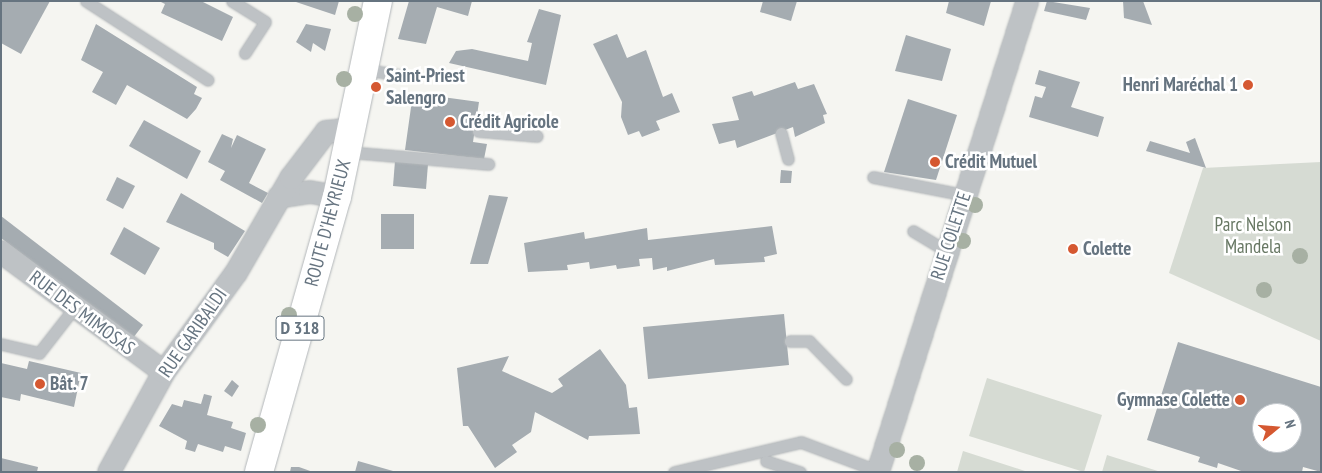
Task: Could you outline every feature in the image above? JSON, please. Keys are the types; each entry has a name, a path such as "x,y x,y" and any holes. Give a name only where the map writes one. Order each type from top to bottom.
{"main road":[{"name":"ROUTE D'HEYRIEUX","path":"259,472 337,197 378,1"}],"street":[{"name":"RUE COLETTE","path":"878,471 946,251 1027,1"},
{"name":"RUE GARIBALDI","path":"109,472 164,372 236,273 279,197 326,132 350,140"},
{"path":"279,197 310,192 337,197"},
{"name":"RUE DES MIMOSAS","path":"1,252 74,308 164,372"}],"lane":[{"path":"86,1 208,80"},
{"path":"232,1 264,22 245,53"},
{"path":"364,69 402,76"},
{"path":"478,131 537,136"},
{"path":"781,133 788,159"},
{"path":"350,140 488,164"},
{"path":"874,177 965,195"},
{"path":"913,231 946,251"},
{"path":"1,344 39,353 74,308"},
{"path":"790,341 809,341 846,380"},
{"path":"674,472 801,442 832,456 878,471"},
{"path":"766,461 800,472"}],"green space":[{"name":"Parc Nelson Mandela","path":"1321,162 1321,341 1169,273 1203,168"},
{"path":"987,378 1102,415 1084,472 969,436"},
{"path":"963,451 1028,472 957,472"},
{"path":"1107,455 1110,456 1161,472 1102,472"}],"building":[{"path":"1,1 50,1 21,54 1,43"},
{"path":"159,1 201,1 233,17 222,41 161,13 165,4"},
{"path":"293,1 339,1 335,15"},
{"path":"409,1 472,1 468,16 437,7 426,44 398,39"},
{"path":"763,1 797,1 791,21 760,12"},
{"path":"949,1 991,1 984,26 946,13"},
{"path":"1047,1 1090,8 1086,20 1044,11"},
{"path":"1123,1 1143,1 1152,25 1124,18"},
{"path":"539,9 561,15 546,85 449,63 456,51 472,49 528,61 532,43 527,42"},
{"path":"96,24 197,87 194,94 202,98 196,109 187,119 127,85 116,105 92,92 103,72 81,60"},
{"path":"306,24 331,29 325,51 313,43 311,52 296,42"},
{"path":"617,34 627,58 646,50 663,97 672,93 680,112 656,121 660,130 642,137 639,131 628,135 621,117 622,102 593,44"},
{"path":"906,35 951,49 942,81 895,71"},
{"path":"1039,70 1080,82 1071,107 1104,117 1098,137 1029,117 1035,96 1042,98 1046,87 1035,84"},
{"path":"795,82 798,89 814,84 827,114 823,115 825,123 795,137 793,127 737,148 735,140 719,144 712,124 739,120 732,97 752,91 754,96"},
{"name":"Crédit Agricole","path":"413,93 479,102 473,142 487,144 484,159 405,150"},
{"path":"908,99 957,115 936,180 884,172"},
{"path":"144,120 201,151 187,179 129,146"},
{"path":"222,134 233,139 231,148 237,135 266,149 249,183 268,193 262,203 220,180 225,171 208,162"},
{"path":"1195,138 1206,168 1146,151 1150,141 1190,153 1186,142"},
{"path":"395,161 428,164 426,189 393,186"},
{"path":"781,170 792,171 791,183 780,183"},
{"path":"117,177 135,186 123,209 106,200"},
{"path":"181,193 245,231 228,257 214,249 214,243 166,222"},
{"path":"489,195 508,197 488,264 470,264"},
{"path":"381,214 414,214 414,249 381,249"},
{"path":"1,216 143,325 133,338 1,238"},
{"path":"772,226 777,254 764,257 765,262 715,265 714,259 667,271 667,267 653,270 652,258 639,259 640,266 617,269 616,265 590,269 589,262 567,265 568,270 528,272 524,243 584,232 585,239 647,228 648,240"},
{"path":"124,227 160,248 145,275 110,254"},
{"path":"784,314 789,365 648,379 643,327"},
{"name":"Gymnase Colette","path":"1178,342 1321,387 1321,472 1303,467 1302,472 1244,472 1218,463 1217,468 1198,462 1200,457 1147,440"},
{"path":"600,349 626,385 629,408 637,407 640,434 589,436 588,440 535,412 531,432 512,445 517,452 495,468 468,426 463,426 457,368 509,356 502,371 552,393 563,386 558,379"},
{"name":"Bât. 7","path":"29,361 81,373 74,407 21,394 20,401 1,397 1,363 27,369"},
{"path":"232,380 239,386 232,397 224,391"},
{"path":"204,394 212,396 207,415 233,422 231,428 246,433 241,451 225,446 223,452 198,444 195,452 185,449 187,441 159,426 172,404 182,407 184,400 201,404"},
{"path":"1,458 38,467 37,472 1,472"},
{"path":"358,461 393,471 393,472 355,472"},
{"path":"291,467 299,467 313,472 290,472"}],"place":[{"name":"Henri Maréchal 1","path":"1248,85"},
{"name":"Saint-Priest Salengro","path":"376,87"},
{"name":"Crédit Agricole","path":"450,122"},
{"name":"Crédit Mutuel","path":"935,162"},
{"name":"Colette","path":"1073,249"},
{"name":"Bât. 7","path":"40,384"},
{"name":"Gymnase Colette","path":"1240,400"}]}
